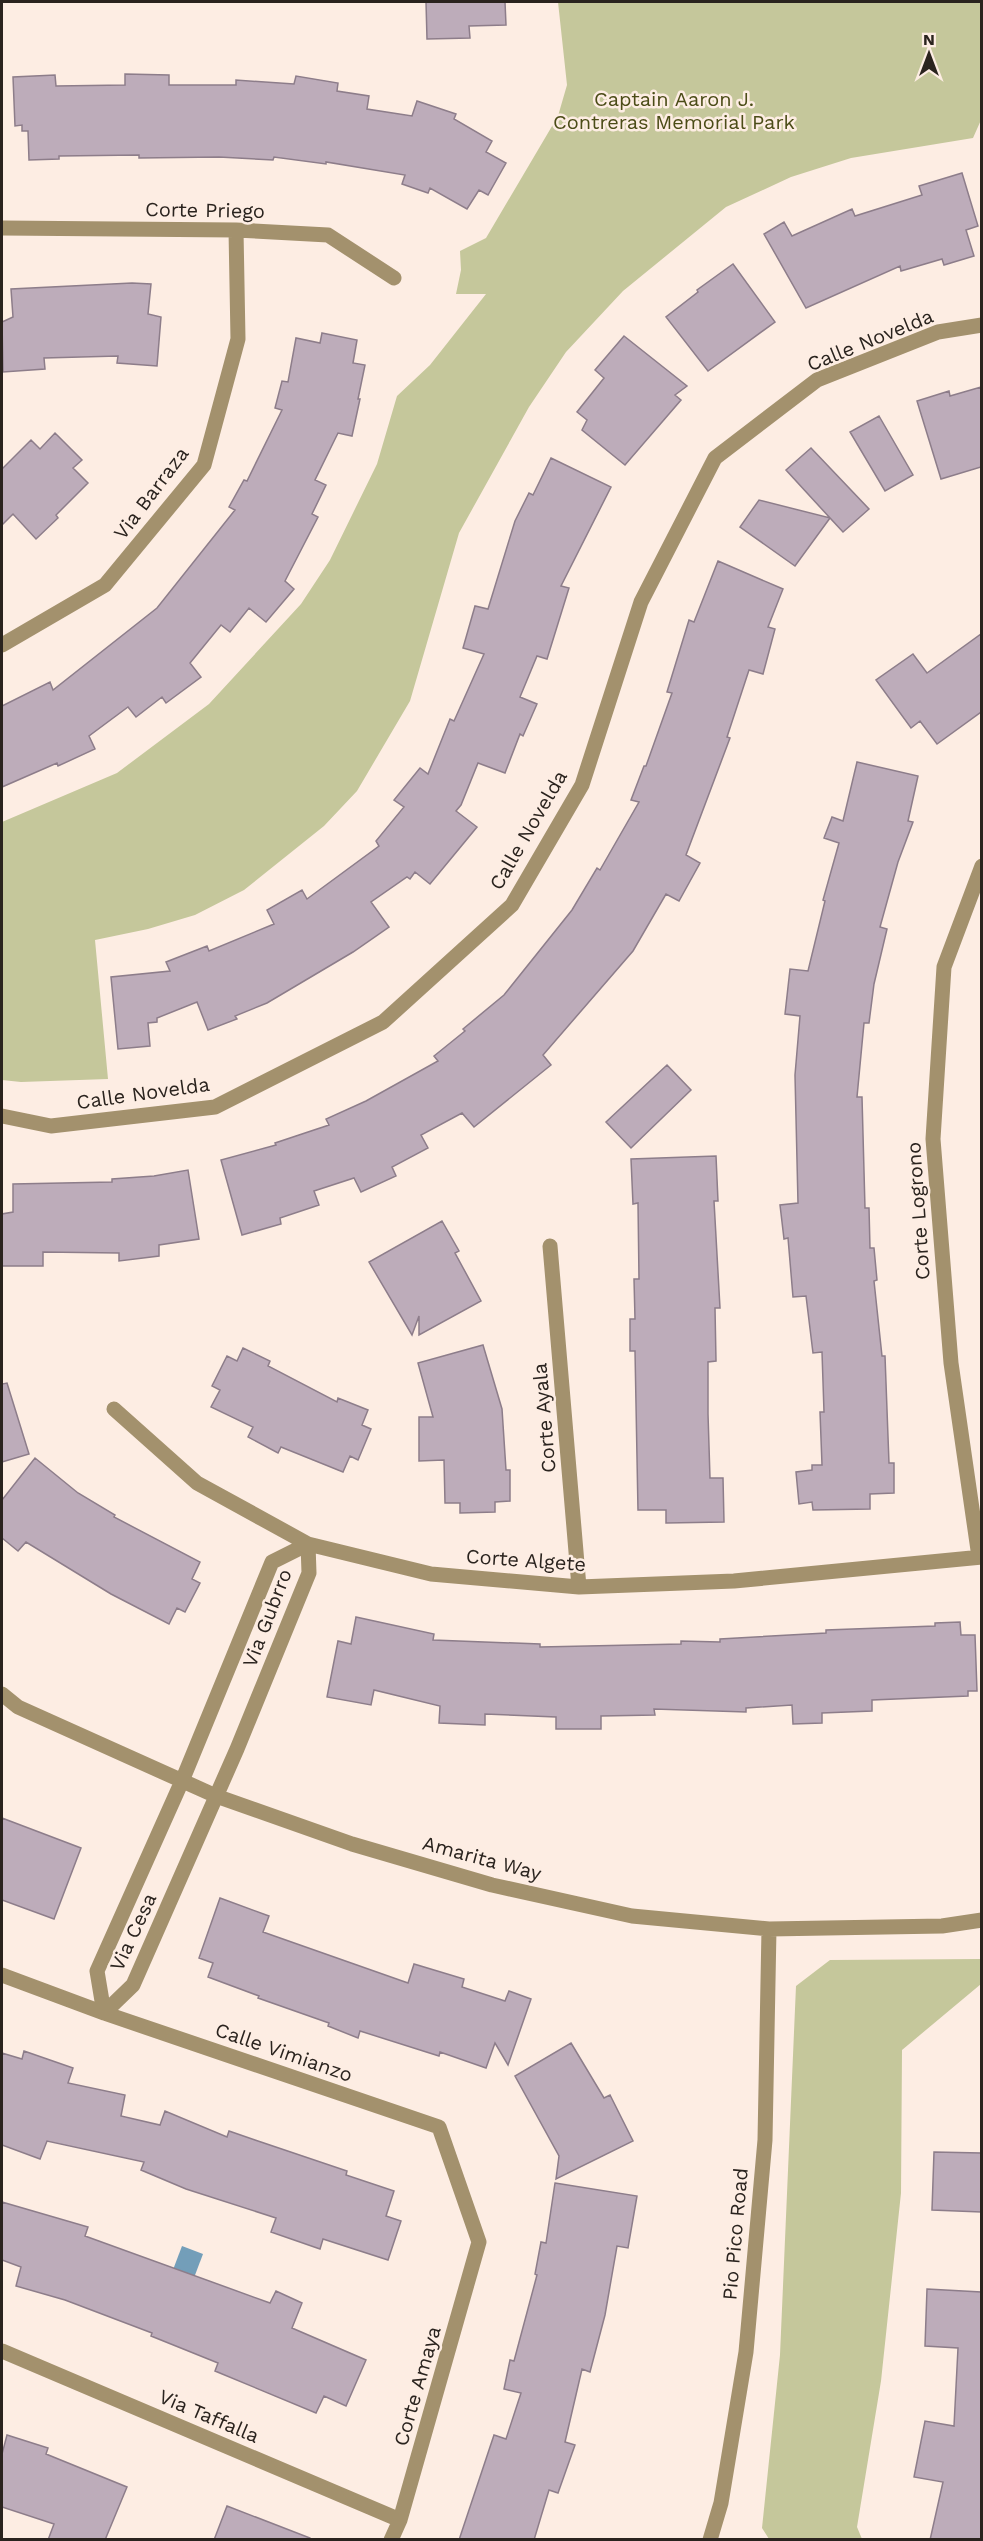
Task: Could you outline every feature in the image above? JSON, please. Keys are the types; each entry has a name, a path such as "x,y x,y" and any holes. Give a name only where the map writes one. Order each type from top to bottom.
{"street":[{"name":"Corte Priego","path":"2,228 236,230 328,235 394,278"},
{"name":"Via Barraza","path":"2,645 105,585 204,465 238,339 236,230"},
{"name":"Calle Novelda","path":"2,1116 51,1126 215,1107 383,1022 512,904 582,784 641,602 715,458 818,380 938,332 981,325"},
{"name":"Corte Logrono","path":"980,1557 951,1363 933,1139 944,967 981,866"},
{"name":"Corte Ayala","path":"550,1246 579,1587"},
{"name":"Corte Algete","path":"114,1409 197,1483 308,1544 431,1574 579,1587 734,1581 980,1557"},
{"name":"Via Gubrro","path":"182,1781 272,1562 308,1544 309,1573 216,1796"},
{"name":"Amarita Way","path":"2,1694 18,1707 216,1796 352,1844 492,1885 632,1916 769,1929 942,1926 981,1920"},
{"name":"Via Cesa","path":"104,2013 97,1971 182,1781"},
{"name":"Via Cesa","path":"104,2013 133,1985 216,1796"},
{"name":"Pio Pico Road","path":"710,2540 721,2503 746,2352 765,2140 769,1929"},
{"name":"Calle Vimianzo","path":"2,1975 104,2013 440,2127 479,2242"},
{"name":"Corte Amaya","path":"391,2540 400,2520 479,2242"},
{"name":"Via Taffalla","path":"2,2351 400,2520"}],"green space":[{"name":"Captain Aaron J. Contreras Memorial Park","path":"558,2 981,2 981,120 973,138 851,158 791,177 726,207 623,291 566,352 529,407 459,533 410,701 357,791 324,826 244,890 195,915 148,929 95,940 108,1079 21,1082 2,1080 2,822 117,773 209,704 301,604 330,560 377,464 397,396 430,365 486,294 456,294 461,270 460,251 486,238 558,116 567,85"},
{"path":"981,1959 981,1984 902,2050 901,2193 881,2381 857,2527 862,2539 769,2539 762,2528 780,2355 796,1986 830,1960"}],"water":[{"path":"182,2246 203,2254 192,2283 171,2275"}],"building":[{"path":"426,2 505,2 506,25 469,26 470,38 427,39"},
{"path":"125,74 169,75 169,85 236,85 236,80 294,84 296,76 338,83 337,91 369,96 367,109 412,116 417,101 456,114 454,119 492,141 486,152 506,163 488,195 479,190 467,209 430,188 428,193 402,184 405,175 326,162 326,164 274,157 273,160 219,157 139,158 139,155 59,156 59,159 29,160 28,131 22,131 22,125 15,126 13,77 55,75 56,86 125,85"},
{"path":"962,173 978,226 966,230 974,256 944,265 942,259 901,271 900,266 806,308 764,234 784,222 792,236 852,209 855,216 922,195 919,186"},
{"path":"733,264 775,322 708,371 666,317 698,292 697,290"},
{"path":"151,284 148,314 161,317 157,366 117,363 118,356 44,358 45,369 3,372 2,322 13,317 11,289"},
{"path":"322,333 357,340 353,363 365,365 352,436 338,433 315,480 326,485 312,514 318,517 285,581 294,589 266,622 249,608 230,632 221,625 190,663 201,677 166,703 162,697 136,717 128,707 89,736 95,749 2,787 2,706 50,682 53,690 157,608 235,510 229,507 244,480 247,481 282,410 275,408 282,381 288,382 296,338 320,343"},
{"path":"624,336 687,386 675,395 681,400 625,465 582,430 587,420 577,412 604,378 595,370"},
{"path":"981,387 981,467 941,479 917,401 949,391 950,396"},
{"path":"879,416 913,475 885,491 850,432"},
{"path":"55,433 82,460 73,468 88,483 56,515 58,518 36,539 13,514 2,525 2,469 31,440 40,449"},
{"path":"811,448 869,509 843,532 786,470"},
{"path":"551,458 611,487 561,586 569,588 547,659 537,656 520,697 537,704 523,736 520,734 505,773 478,763 461,805 456,811 477,827 430,884 415,872 410,879 407,877 371,902 389,927 353,952 267,1003 235,1016 237,1019 208,1030 197,1002 157,1018 157,1022 148,1023 150,1046 118,1049 111,977 170,971 166,962 207,946 209,951 274,924 267,910 302,890 307,899 379,846 376,841 404,807 394,800 420,768 428,774 450,719 454,721 484,654 463,648 475,606 488,609 515,521 529,493 533,495"},
{"path":"759,500 830,518 795,566 740,527"},
{"path":"718,561 783,589 768,627 775,629 763,674 749,670 727,737 730,738 686,855 700,863 679,901 666,894 633,951 543,1055 551,1065 474,1127 462,1113 421,1135 428,1148 392,1167 396,1176 361,1192 354,1178 314,1191 319,1205 280,1218 281,1224 242,1235 221,1160 276,1145 275,1143 329,1125 326,1119 366,1101 438,1061 434,1056 504,995 572,910 597,868 600,870 639,802 631,800 644,766 646,766 672,693 667,692 689,620 694,622"},
{"path":"981,634 981,712 937,744 920,721 911,728 876,680 913,654 927,673"},
{"path":"857,762 918,776 908,821 913,822 898,862 880,927 887,929 874,984 869,1023 864,1023 857,1097 862,1097 865,1208 869,1208 870,1248 874,1248 877,1280 874,1281 882,1356 885,1356 889,1463 894,1463 894,1493 870,1494 870,1509 813,1510 812,1502 799,1504 796,1472 812,1470 812,1465 822,1465 820,1412 824,1412 822,1352 813,1353 806,1296 793,1297 788,1238 784,1239 780,1205 798,1203 795,1075 800,1016 785,1014 790,969 808,971 825,901 823,900 839,843 824,838 832,817 843,821"},
{"path":"667,1065 691,1090 631,1148 606,1122"},
{"path":"716,1156 718,1201 714,1201 720,1308 715,1308 716,1361 708,1362 708,1414 710,1478 723,1478 724,1522 666,1523 666,1510 638,1510 635,1351 630,1351 630,1319 635,1319 634,1279 639,1279 638,1203 633,1204 631,1159"},
{"path":"188,1170 199,1239 159,1245 159,1256 119,1261 119,1253 43,1252 43,1266 2,1266 2,1214 13,1212 13,1184 112,1182 112,1179 154,1176"},
{"path":"442,1221 459,1251 455,1253 481,1301 419,1335 419,1316 412,1335 369,1262"},
{"path":"483,1345 502,1409 506,1470 510,1470 510,1501 495,1502 495,1512 460,1513 460,1503 445,1503 444,1460 419,1461 419,1417 433,1417 418,1363"},
{"path":"243,1348 270,1361 268,1366 337,1402 338,1398 368,1410 362,1425 371,1429 358,1460 350,1456 343,1472 281,1447 278,1453 248,1437 253,1427 211,1407 220,1390 212,1386 227,1356 237,1361"},
{"path":"7,1383 29,1454 2,1462 2,1384"},
{"path":"35,1458 78,1493 115,1515 114,1517 200,1562 192,1579 200,1583 185,1612 177,1608 169,1624 111,1594 26,1542 18,1551 2,1538 2,1500"},
{"path":"356,1617 434,1634 433,1640 540,1644 540,1647 681,1644 681,1641 720,1642 720,1639 826,1633 826,1630 935,1626 935,1623 960,1622 961,1635 975,1635 977,1691 968,1691 968,1696 872,1700 872,1711 822,1713 822,1723 793,1724 792,1705 746,1708 746,1712 654,1709 655,1715 601,1716 601,1729 556,1729 556,1717 485,1714 485,1725 439,1723 440,1706 374,1690 371,1705 327,1697 338,1641 351,1644"},
{"path":"2,1818 81,1848 54,1919 2,1900"},
{"path":"220,1898 269,1916 263,1932 408,1983 414,1964 464,1979 462,1987 505,2001 509,1991 531,1999 508,2065 495,2043 486,2068 440,2052 439,2056 360,2031 358,2038 328,2026 329,2023 258,1998 259,1996 208,1977 213,1963 199,1958"},
{"path":"571,2043 604,2098 610,2095 633,2141 556,2179 559,2156 515,2076"},
{"path":"24,2051 73,2068 68,2083 125,2095 121,2116 160,2125 165,2111 227,2137 229,2131 347,2171 346,2175 394,2191 386,2216 401,2221 388,2260 323,2239 320,2249 271,2232 276,2218 186,2189 141,2170 144,2162 47,2141 40,2159 2,2145 2,2053 22,2059"},
{"path":"934,2152 981,2153 981,2212 932,2210"},
{"path":"555,2183 637,2196 628,2248 617,2246 605,2315 590,2372 582,2369 565,2442 575,2445 558,2493 549,2490 534,2540 459,2540 494,2435 506,2439 521,2393 504,2389 510,2360 514,2361 537,2275 535,2274 541,2242 546,2243"},
{"path":"2,2202 88,2227 85,2236 270,2303 276,2291 302,2303 292,2328 366,2360 346,2406 324,2396 316,2413 215,2371 218,2363 151,2336 152,2333 65,2300 16,2286 21,2267 2,2260"},
{"path":"927,2289 981,2292 981,2540 930,2540 943,2482 914,2477 925,2421 954,2426 958,2348 925,2346"},
{"path":"7,2435 48,2448 46,2454 127,2487 105,2540 48,2540 54,2524 2,2507 2,2454"},
{"path":"227,2506 310,2538 310,2540 214,2540"}]}
